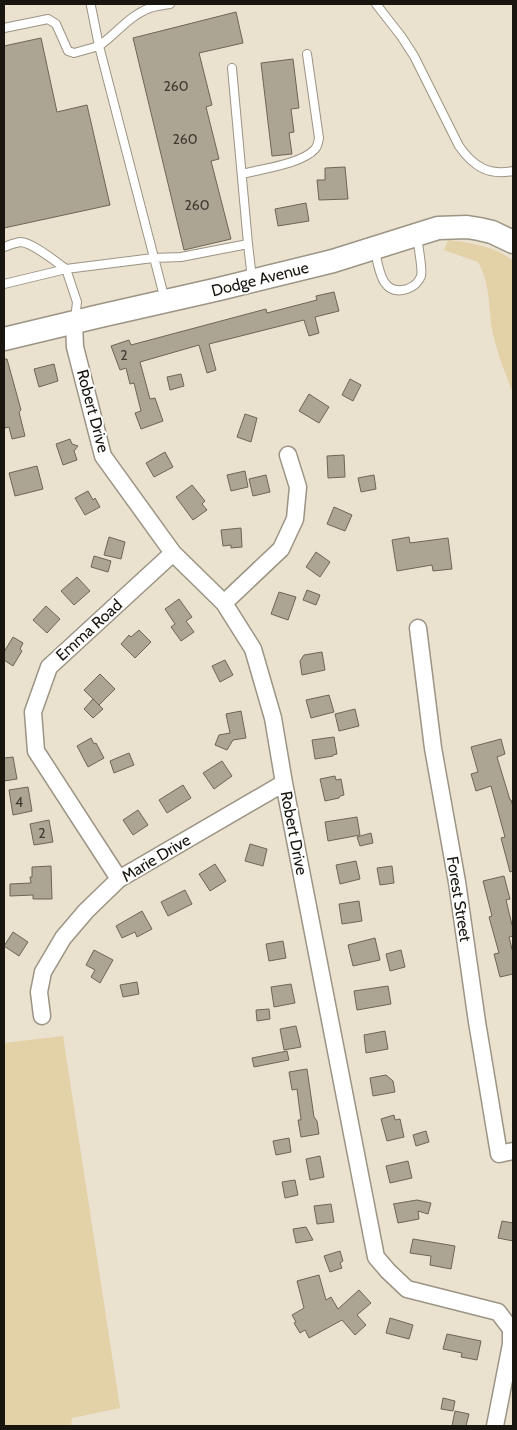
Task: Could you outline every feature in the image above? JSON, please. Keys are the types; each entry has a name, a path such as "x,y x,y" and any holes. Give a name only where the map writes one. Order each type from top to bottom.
{"main road":[{"name":"Dodge Avenue","path":"4,339 333,261 438,228 467,227 492,232 513,242"}],"street":[{"name":"Robert Drive","path":"74,323 76,347 103,456 173,553 224,603 253,649 273,718 376,1257 407,1289 498,1312 511,1329 512,1344 495,1426"},
{"path":"224,603 282,549 295,519 298,487 288,455"},
{"name":"Emma Road","path":"119,879 36,751 33,712 49,667 173,553"},
{"name":"Forest Street","path":"418,628 433,748 457,882 476,1022 498,1154 513,1151"},
{"name":"Marie Drive","path":"42,1016 39,992 42,972 63,938 86,911 119,879 284,783"}],"lane":[{"path":"4,28 48,19 56,24 68,51 74,53 99,46 140,13 150,8 170,4"},
{"path":"376,4 414,56 459,146 467,158 476,166 494,172 513,171"},
{"path":"91,6 99,46 165,302"},
{"path":"242,174 292,162 317,148 320,138 307,54"},
{"path":"232,68 252,281"},
{"path":"375,249 380,276 386,285 395,291 408,289 416,285 422,275 416,234"},
{"path":"4,247 21,242 27,244 38,249 66,269 77,302 74,323"},
{"path":"4,284 66,269 154,258 181,257 248,244"}],"shaded area":[{"path":"448,240 491,249 513,261 513,393 499,357 493,334 487,288 482,270 478,262 444,250"},
{"path":"63,1036 120,1408 72,1418 71,1426 4,1426 4,1043"}],"building":[{"path":"236,12 243,43 199,53 212,105 206,107 219,159 211,161 231,239 184,250 133,38"},
{"path":"41,38 57,112 87,105 110,205 4,228 4,46"},
{"path":"293,59 299,108 291,109 294,132 289,133 292,154 272,156 261,63"},
{"path":"345,167 348,199 319,200 317,180 325,180 325,168"},
{"path":"306,203 309,221 278,226 275,209"},
{"path":"334,292 339,311 315,317 319,333 309,336 304,320 209,344 216,370 207,373 199,345 140,362 150,399 155,398 163,421 141,429 135,413 141,411 134,383 130,384 126,368 120,370 111,346 129,340 131,345 266,309 267,313 317,300 316,296"},
{"path":"4,359 7,359 21,410 19,412 25,436 12,439 9,427 5,428 4,422"},
{"path":"54,364 58,381 39,387 34,369"},
{"path":"181,374 184,386 170,390 167,377"},
{"path":"350,379 361,385 353,401 342,395"},
{"path":"309,394 329,407 319,423 299,411"},
{"path":"245,414 257,418 251,442 237,437"},
{"path":"70,439 72,444 78,446 74,451 77,460 63,465 56,444"},
{"path":"165,452 173,467 154,477 146,463"},
{"path":"344,455 345,477 328,478 327,456"},
{"path":"37,466 43,489 15,496 9,473"},
{"path":"245,471 248,487 231,491 227,475"},
{"path":"266,475 270,492 253,496 249,479"},
{"path":"374,475 376,489 361,492 358,478"},
{"path":"192,485 205,501 202,504 207,510 193,520 176,497"},
{"path":"88,491 100,507 85,515 75,498"},
{"path":"334,507 352,515 345,531 327,524"},
{"path":"241,528 242,547 231,548 231,545 223,546 221,530"},
{"path":"109,537 125,542 121,559 104,555"},
{"path":"409,537 410,543 448,538 452,569 433,571 432,565 397,571 392,540"},
{"path":"316,552 330,562 320,577 306,567"},
{"path":"94,556 111,561 108,572 91,567"},
{"path":"77,577 90,591 74,605 61,591"},
{"path":"307,590 320,595 316,605 303,600"},
{"path":"279,592 296,597 288,620 271,614"},
{"path":"179,599 192,617 186,621 194,632 181,641 171,627 175,624 165,609"},
{"path":"46,606 60,619 47,633 33,620"},
{"path":"139,630 151,642 135,658 121,644 129,635 131,637"},
{"path":"13,637 23,643 20,649 22,651 13,666 4,660 4,652"},
{"path":"322,652 325,670 302,675 300,661 304,655"},
{"path":"225,660 233,675 220,682 212,666"},
{"path":"100,674 115,689 99,705 84,690"},
{"path":"329,695 334,712 311,718 306,700"},
{"path":"93,699 103,709 93,718 84,709"},
{"path":"355,709 359,726 339,731 335,714"},
{"path":"241,711 246,738 233,740 227,750 215,745 219,735 230,733 226,714"},
{"path":"334,737 337,754 315,759 312,740"},
{"path":"91,738 104,758 88,767 77,746"},
{"path":"501,739 505,754 497,757 513,807 513,871 510,872 501,838 505,837 491,786 476,791 471,774 478,772 471,747"},
{"path":"129,753 134,765 114,773 110,761"},
{"path":"13,757 17,779 4,781 4,758"},
{"path":"222,761 232,776 214,789 203,773"},
{"path":"335,776 336,780 341,779 344,795 325,801 320,779"},
{"path":"183,785 191,798 167,813 159,800"},
{"path":"28,787 32,811 13,815 9,790"},
{"path":"138,810 148,825 133,835 123,820"},
{"path":"357,817 360,835 328,841 325,822"},
{"path":"49,820 53,842 34,845 30,824"},
{"path":"371,833 373,843 360,846 357,837"},
{"path":"250,844 267,849 263,866 245,861"},
{"path":"356,861 360,879 340,884 336,865"},
{"path":"215,864 226,881 210,891 199,874"},
{"path":"51,866 52,899 33,899 33,895 10,896 10,884 31,883 32,867"},
{"path":"392,866 394,883 380,885 377,868"},
{"path":"504,876 510,899 506,900 513,929 513,936 509,937 513,953 513,974 500,977 494,954 499,953 489,917 492,916 483,881"},
{"path":"185,890 192,904 168,916 161,902"},
{"path":"359,901 362,921 342,924 339,904"},
{"path":"142,911 152,929 137,937 135,932 122,938 116,926"},
{"path":"13,932 28,942 19,956 4,946"},
{"path":"375,938 380,960 353,966 348,945"},
{"path":"283,941 286,958 269,961 266,944"},
{"path":"94,950 113,960 100,983 91,977 95,970 86,965"},
{"path":"401,950 405,967 390,971 386,954"},
{"path":"137,982 139,994 123,997 120,985"},
{"path":"291,984 295,1003 274,1007 271,987"},
{"path":"388,986 391,1004 357,1010 354,991"},
{"path":"269,1009 270,1019 257,1021 256,1010"},
{"path":"296,1026 301,1047 284,1050 280,1029"},
{"path":"385,1031 388,1049 366,1053 364,1035"},
{"path":"287,1051 289,1060 254,1067 252,1058"},
{"path":"307,1069 314,1117 317,1121 319,1134 301,1137 298,1120 301,1120 297,1089 292,1090 289,1072"},
{"path":"386,1075 393,1081 395,1092 373,1096 370,1078"},
{"path":"394,1115 395,1120 400,1119 404,1137 387,1141 381,1119"},
{"path":"426,1131 429,1142 416,1146 413,1135"},
{"path":"289,1138 291,1152 276,1155 273,1141"},
{"path":"320,1156 324,1177 310,1180 306,1159"},
{"path":"408,1161 412,1178 390,1183 386,1166"},
{"path":"295,1180 298,1195 285,1198 282,1182"},
{"path":"417,1200 431,1203 428,1214 418,1211 419,1219 398,1223 393,1204"},
{"path":"331,1204 334,1222 317,1224 314,1206"},
{"path":"502,1221 513,1223 513,1241 498,1238"},
{"path":"306,1227 313,1240 296,1243 293,1229"},
{"path":"413,1239 455,1246 451,1269 430,1265 431,1256 410,1253"},
{"path":"340,1251 343,1261 340,1263 342,1268 330,1272 324,1256"},
{"path":"319,1275 326,1300 331,1297 338,1309 359,1290 371,1303 357,1315 366,1325 355,1335 342,1320 309,1338 305,1330 300,1333 294,1323 296,1322 292,1315 304,1308 297,1281"},
{"path":"390,1318 413,1325 409,1339 386,1333"},
{"path":"447,1334 481,1341 477,1360 461,1357 462,1353 443,1349"},
{"path":"443,1398 455,1401 453,1411 441,1409"},
{"path":"455,1411 469,1414 466,1426 452,1426"}]}
